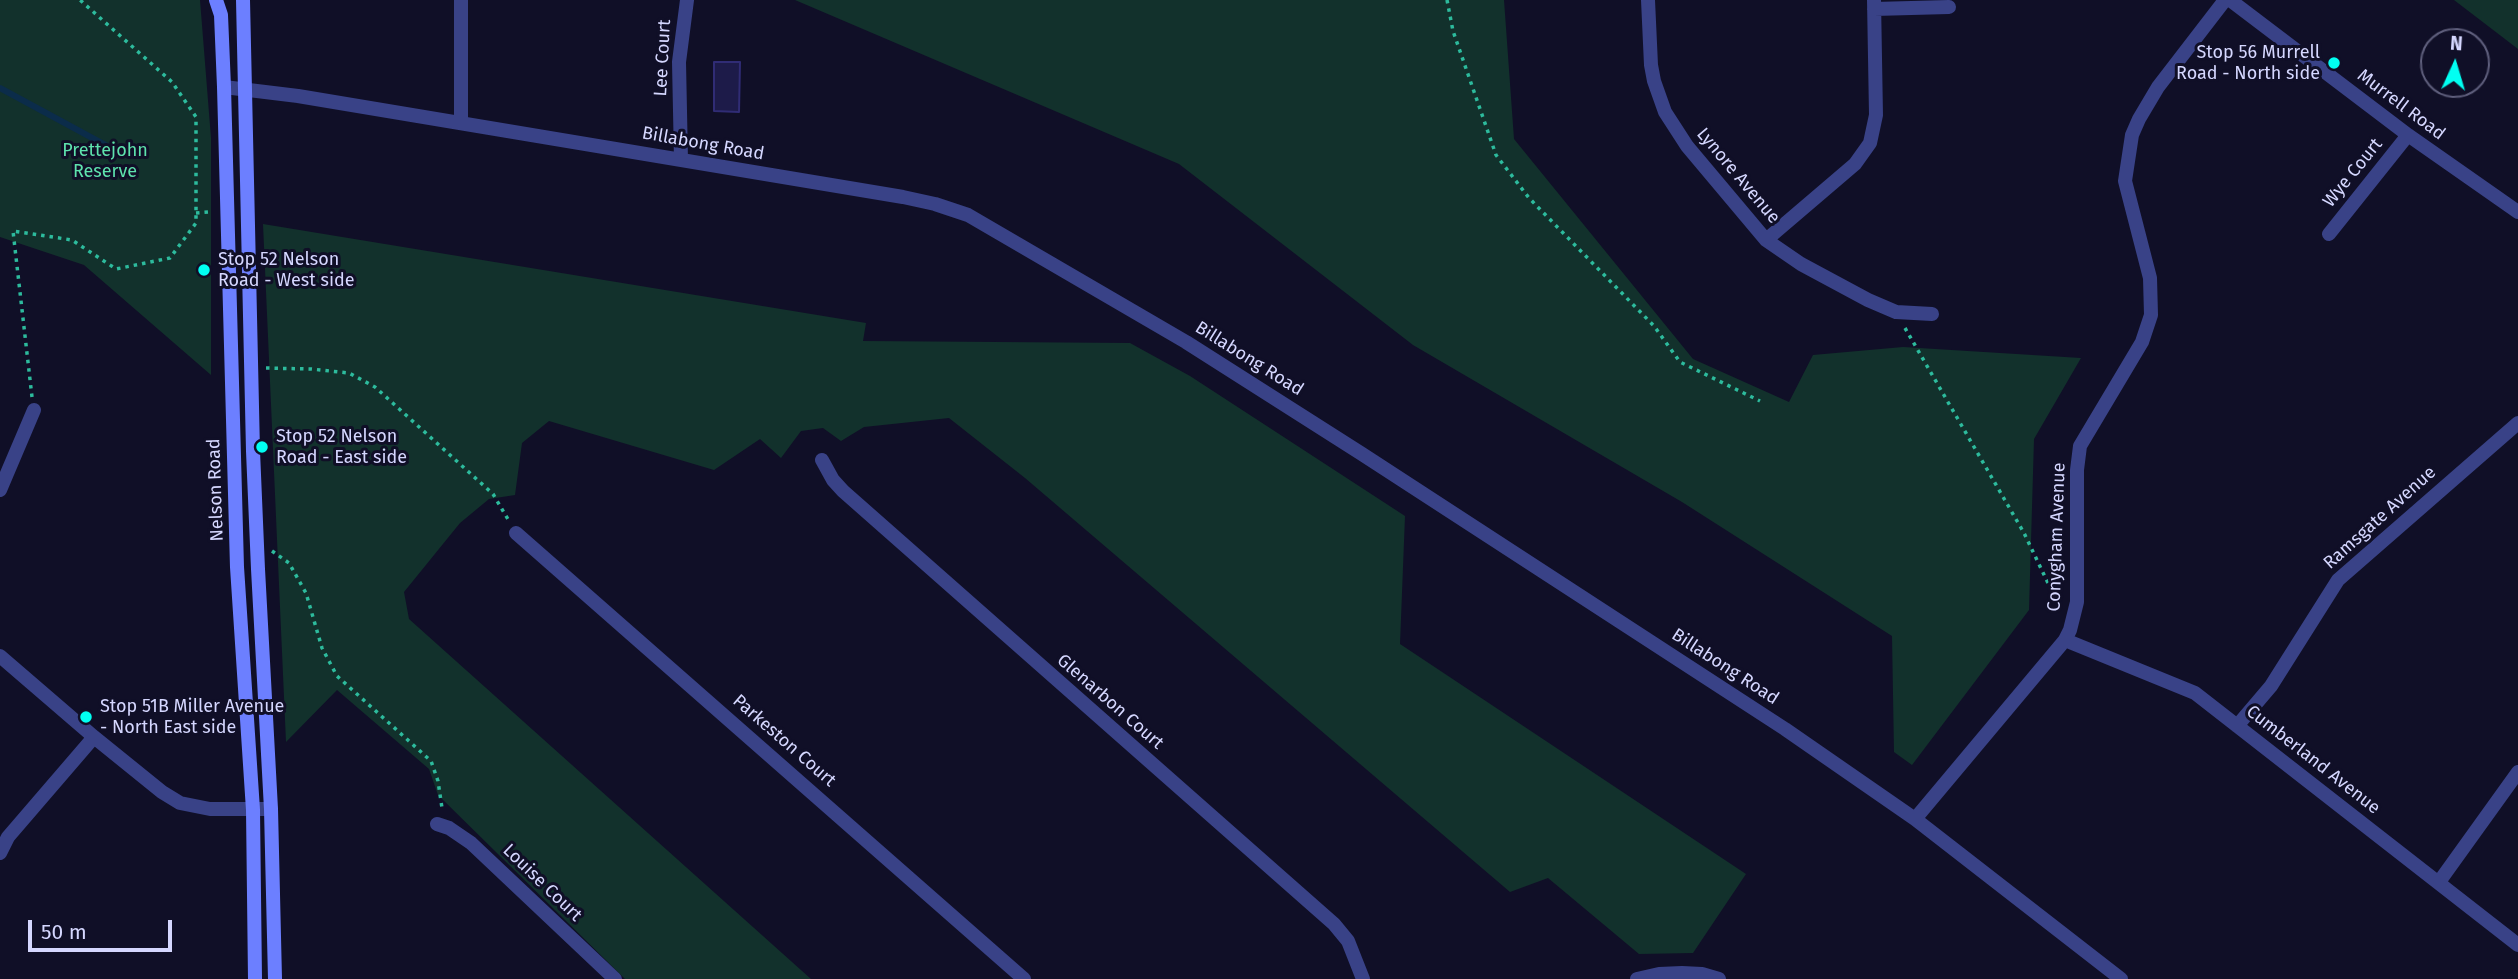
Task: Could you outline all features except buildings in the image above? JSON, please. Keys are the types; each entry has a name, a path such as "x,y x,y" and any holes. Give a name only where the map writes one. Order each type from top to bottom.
{"main road":[{"name":"Nelson Road","path":"216,0 220,15 224,87 237,567 253,810 256,979"},
{"path":"243,0 253,451 271,809 275,979"}],"street":[{"path":"461,0 461,123"},
{"name":"Lee Court","path":"681,160 679,62 687,0"},
{"name":"Lynore Avenue","path":"1648,0 1651,65 1665,113 1687,146 1766,240 1829,280 1896,312 1932,314"},
{"name":"Conygham Avenue","path":"1915,819 2068,635 2077,602 2077,470 2080,446 2142,342 2151,315 2150,278 2125,181 2132,135 2158,87 2225,0"},
{"name":"Murrell Road","path":"2230,0 2408,135 2518,212"},
{"path":"1766,240 1854,164 1870,143 1876,115 1874,5 1949,7"},
{"name":"Billabong Road","path":"224,87 461,123 903,197 968,215 1186,342 1362,453 1785,729 1915,819 2121,979"},
{"name":"Wye Court","path":"2329,234 2408,135"},
{"path":"0,490 34,410"},
{"name":"Ramsgate Avenue","path":"2237,726 2271,686 2338,580 2518,423"},
{"name":"Glenarbon Court","path":"821,460 843,491 1334,924 1348,941 1363,979"},
{"name":"Parkeston Court","path":"516,533 1024,979"},
{"name":"Cumberland Avenue","path":"2068,635 2195,693 2518,945"},
{"path":"0,656 94,737 162,792 180,803 196,808 271,809"},
{"path":"0,853 8,837 94,737"},
{"path":"2439,882 2518,772"},
{"name":"Louise Court","path":"437,824 449,828 471,843 615,979"},
{"path":"1637,979 1659,974 1702,974 1719,979"}],"path":[{"path":"34,410 13,232 72,240 116,268 170,258 196,223 196,117 172,82 80,0"},
{"path":"1447,0 1453,31 1496,155 1529,198 1654,326 1680,362 1760,401"},
{"path":"196,213 209,212"},
{"path":"1896,312 2024,533 2068,635"},
{"path":"267,380 267,367 311,369 349,373 375,387 493,494 516,533"},
{"path":"272,551 289,563 306,593 321,648 337,676 431,761 438,781 442,808"}],"green space":[{"name":"Prettejohn Reserve","path":"0,0 200,0 211,138 211,375 84,265 0,237"},
{"path":"795,0 1504,0 1514,139 1693,359 1789,402 1813,355 1903,347 2081,358 2034,439 2029,610 1912,765 1894,752 1892,636 1682,502 1413,345 1179,164"},
{"path":"2454,0 2518,0 2518,49"},
{"path":"263,224 866,323 863,341 1130,343 1190,376 1405,516 1400,644 1746,874 1693,953 1639,954 1548,878 1510,892 1025,478 949,418 864,427 841,441 823,428 801,431 781,458 760,439 714,470 549,421 522,443 515,495 489,499 460,523 404,592 409,619 811,979 625,979 438,795 429,769 337,690 286,742"}],"waterway":[{"path":"0,88 109,147"}],"place":[{"name":"Stop 56 Murrell Road - North side","path":"2334,63"},
{"name":"Stop 52 Nelson Road - West side","path":"204,270"},
{"name":"Stop 52 Nelson Road - East side","path":"262,447"},
{"name":"Stop 51B Miller Avenue - North East side","path":"86,717"}]}
